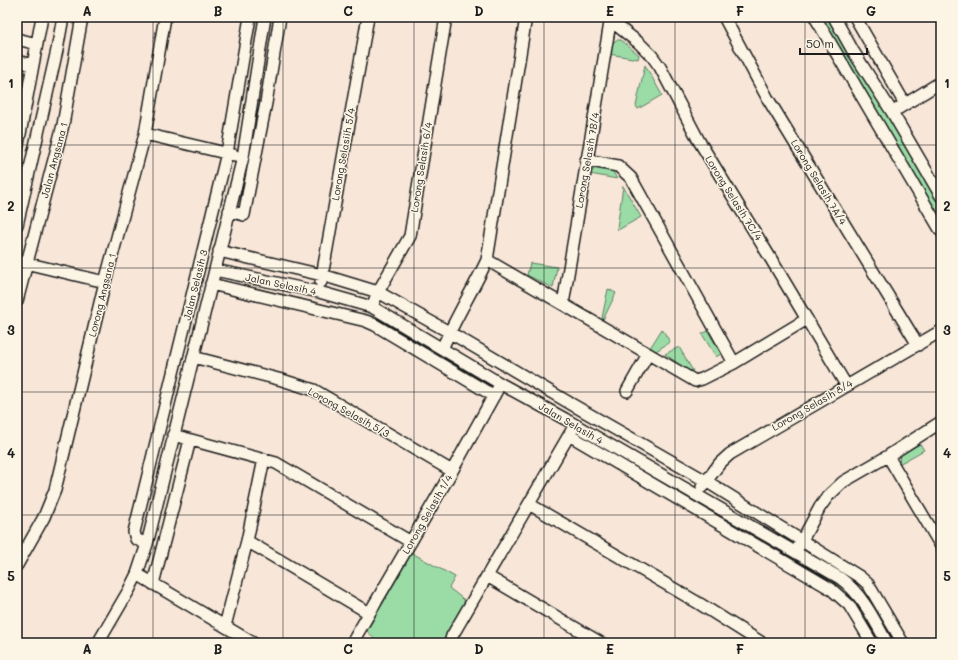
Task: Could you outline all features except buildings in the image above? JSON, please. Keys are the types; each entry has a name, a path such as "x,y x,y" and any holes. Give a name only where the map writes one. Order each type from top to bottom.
{"street":[{"path":"17,147 42,17"},
{"path":"17,225 57,50 63,17"},
{"name":"Jalan Angsana 1","path":"17,301 22,262 63,125 82,17"},
{"name":"Lorong Angsana 1","path":"17,565 44,517 55,490 105,282 145,134 165,17"},
{"name":"Jalan Selasih 3","path":"147,544 136,539 134,532 227,153 250,17"},
{"name":"Jalan Selasih 3","path":"98,643 137,574 147,544 243,157 264,17"},
{"path":"229,211 244,215 257,152 280,17"},
{"name":"Lorong Selasiih 5/4","path":"320,292 368,17"},
{"path":"442,349 449,332 487,260 526,17"},
{"name":"Lorong Selasih 7A/4","path":"724,17 768,99 918,345"},
{"path":"815,17 941,231"},
{"path":"834,17 852,51 936,178 941,196"},
{"path":"854,17 905,104"},
{"name":"Lorong Selasih 6/4","path":"372,307 378,292 410,236 443,18"},
{"name":"Lorong Selasih 7B/4","path":"563,304 586,160 603,71 611,19"},
{"name":"Lorong Selasih 7C/4","path":"611,19 639,43 652,56 660,67 699,141 771,258 846,385"},
{"path":"17,40 37,44"},
{"path":"17,61 33,65"},
{"path":"892,112 941,82"},
{"path":"145,134 243,157"},
{"path":"586,160 618,166 631,178 734,363"},
{"path":"220,250 378,292 449,332 706,481 860,577 868,584 903,643"},
{"path":"487,260 695,381 734,363 807,319"},
{"path":"22,262 105,282"},
{"name":"Jalan Selasih 4","path":"215,270 320,292 372,307 501,384 565,419 840,578 862,599 887,643"},
{"path":"211,284 354,318 375,326 494,396"},
{"name":"Lorong Selasih 8/4","path":"697,495 720,463 730,454 941,331"},
{"path":"627,391 648,354"},
{"name":"Lorong Selasih 5/3","path":"193,357 282,380 314,390 452,471"},
{"name":"Lorong Selasih 1/4","path":"352,643 501,384"},
{"path":"565,419 573,405"},
{"path":"796,552 820,507 834,490 843,482 888,456 941,422"},
{"path":"450,643 452,636 575,425"},
{"path":"173,435 276,463 411,542"},
{"path":"569,435 831,589 848,605 872,643"},
{"path":"153,584 190,440"},
{"path":"888,456 941,546"},
{"path":"225,626 247,541 264,459"},
{"path":"529,504 700,604 762,643"},
{"path":"247,541 369,613"},
{"path":"137,574 253,643"},
{"path":"487,576 601,643"}],"green space":[{"path":"815,17 834,17 932,181 941,175 941,231"},
{"path":"616,40 621,40 639,55 638,59 609,54 611,45"},
{"path":"645,65 662,95 638,109 636,106"},
{"path":"596,167 612,170 617,179 590,174"},
{"path":"623,186 641,217 618,230 617,228"},
{"path":"530,263 557,267 553,288 527,275"},
{"path":"608,289 616,293 603,320 602,318"},
{"path":"662,329 670,342 656,351 650,348"},
{"path":"708,331 721,354 716,357 702,334"},
{"path":"679,347 693,371 687,370 665,354"},
{"path":"920,444 924,450 899,464 900,455"},
{"path":"412,553 455,577 449,588 467,602 443,643 378,643 367,631"}]}
